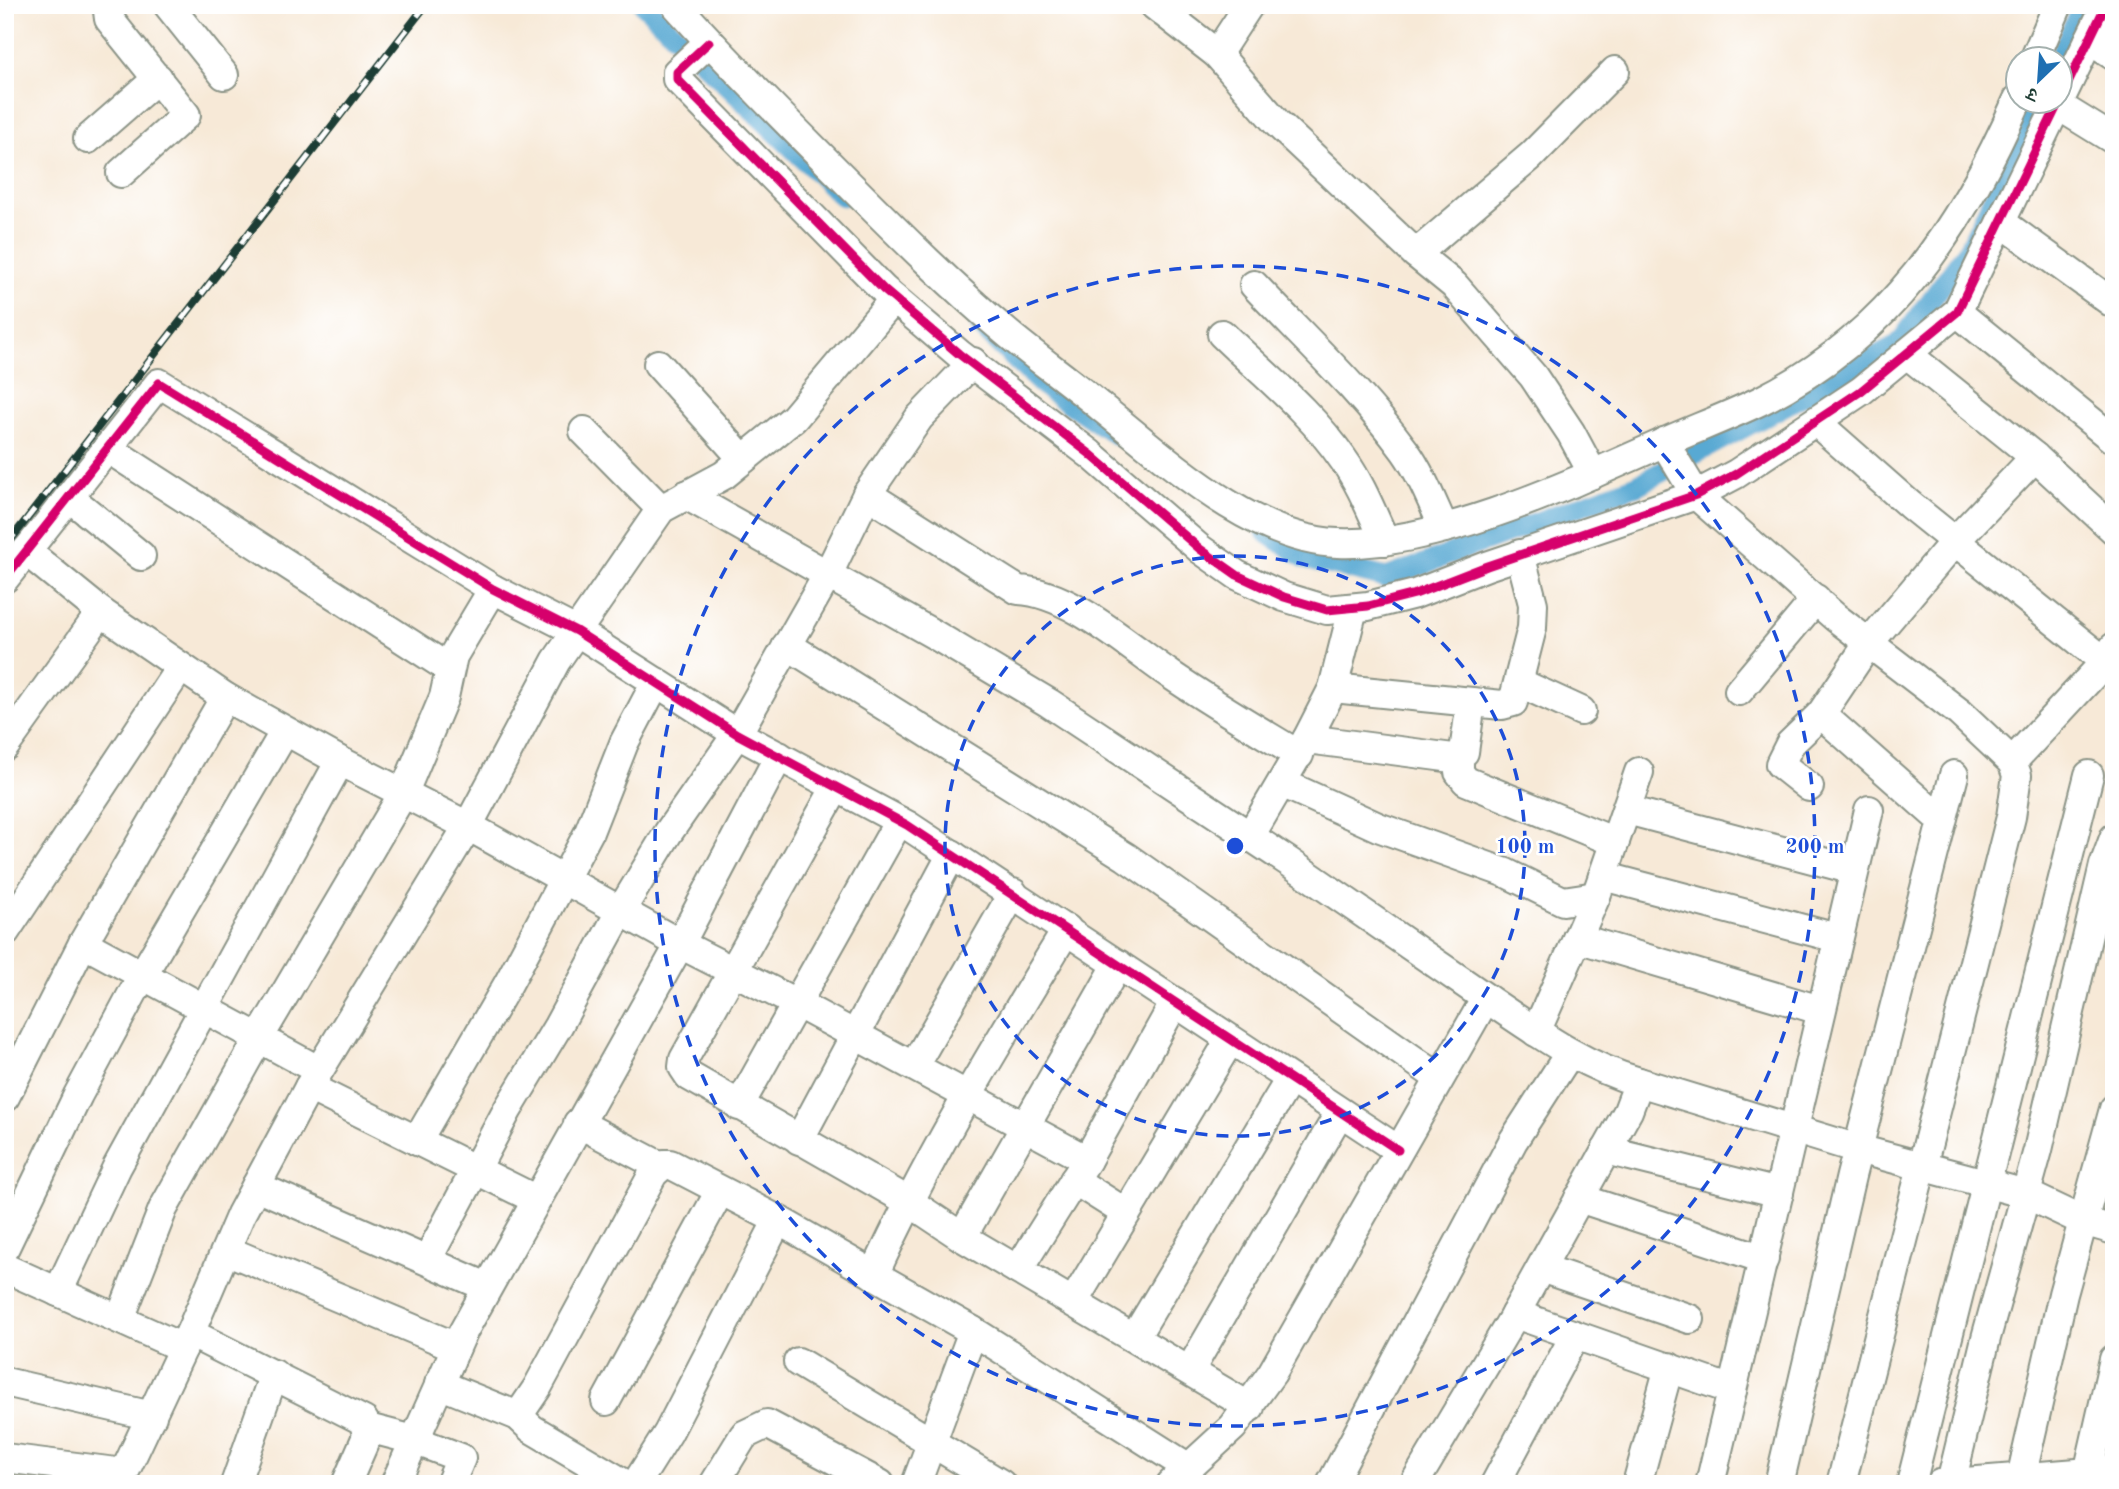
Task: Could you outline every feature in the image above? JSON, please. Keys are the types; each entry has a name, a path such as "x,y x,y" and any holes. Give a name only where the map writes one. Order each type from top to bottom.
{"street":[{"path":"114,5 108,11 108,19 186,116 121,173"},
{"path":"168,5 224,75"},
{"path":"676,5 696,55 1006,332 1165,458 1245,513 1296,537 1337,543 1385,541 1444,528 1668,449 1762,400 1836,353 1909,286 1941,246 1984,220 2052,116"},
{"path":"1154,5 1217,54 1278,123 1416,254 1454,285 1533,376 1572,433 1593,474"},
{"path":"1217,54 1249,5"},
{"path":"2040,46 2058,5"},
{"path":"2074,73 2106,5"},
{"path":"2089,40 2114,55"},
{"path":"696,55 677,79 894,299 1090,454 1174,529 1237,575 1305,604 1327,610 1353,609 1415,594 1736,474 1816,422 1907,354 1956,312 2013,116"},
{"path":"1416,254 1522,164 1615,71"},
{"path":"88,139 158,78"},
{"path":"2074,115 2114,140"},
{"path":"1984,220 2114,304"},
{"path":"1254,285 1341,376 1406,452 1423,480 1444,528"},
{"path":"5,1458 121,1478 187,1341 256,1186 314,1078 468,826 556,661 661,509 724,475 794,418 894,299"},
{"path":"1956,312 2114,440"},
{"path":"1222,334 1321,430 1359,484 1385,541"},
{"path":"1907,354 2035,457 2114,530"},
{"path":"426,1261 620,912 668,833 737,734 827,576 867,494 919,418 972,362"},
{"path":"658,364 743,459"},
{"path":"5,578 159,383 494,589 576,631 737,734 899,821 1013,893 1398,1150"},
{"path":"1816,422 1955,541 2111,659 2012,762"},
{"path":"584,431 661,509"},
{"path":"107,448 448,667"},
{"path":"1668,449 1692,489 1868,644 1960,713 2012,762 2017,775 2011,817 1841,1484"},
{"path":"1809,787 1780,764 1790,744 1821,714 1868,644 1955,541 2035,457"},
{"path":"867,494 1018,590 1036,591 1063,602 1172,676 1303,747 1459,757"},
{"path":"686,495 1049,703 1289,862 1569,1054 1615,1076 1858,1149 2026,1194 2083,1221 2114,1230"},
{"path":"69,497 141,556"},
{"path":"26,551 101,612 225,697 340,761 468,826 620,912 1024,1126 1080,1170 1126,1213"},
{"path":"1333,688 1509,705 1516,697 1532,628 1533,604 1520,554"},
{"path":"120,1320 163,1209 259,1038 404,792 444,697 448,667 494,589"},
{"path":"1739,691 1816,599"},
{"path":"1249,838 1303,747 1333,688 1353,609"},
{"path":"5,746 101,612"},
{"path":"788,645 1126,857 1439,1077"},
{"path":"5,932 180,668"},
{"path":"417,1141 508,984 589,832 624,743 656,682"},
{"path":"1520,683 1581,711"},
{"path":"6,1092 83,943 225,697"},
{"path":"1471,702 1466,744 1459,757 1459,772 1466,781 1615,842"},
{"path":"1821,714 1942,821"},
{"path":"5,1247 78,1095 143,974 285,731"},
{"path":"395,1484 456,1347 487,1287 680,944 779,756"},
{"path":"58,1292 117,1167 202,1007 270,891 340,761"},
{"path":"1536,1032 1600,886 1639,772"},
{"path":"1779,1484 1806,1358 1954,775"},
{"path":"1911,1484 2089,775"},
{"path":"1282,783 1378,827 1506,873 1563,901 1600,886 1837,938"},
{"path":"836,787 733,970 683,1067 689,1076 908,1201 962,1237 1250,1407"},
{"path":"1627,810 1854,870"},
{"path":"1710,1484 1780,1193 1819,1010 1869,810"},
{"path":"739,1106 899,821"},
{"path":"2114,838 2104,865 2026,1194 1946,1483 2021,1478 2057,1479 2101,1471 2114,1359"},
{"path":"799,1140 952,854"},
{"path":"914,1066 1013,893"},
{"path":"874,1275 908,1201 966,1095 1067,929"},
{"path":"1577,938 1819,1010"},
{"path":"83,943 259,1038 314,1078 417,1141 535,1199"},
{"path":"962,1237 1118,964"},
{"path":"578,1123 660,1166 670,1164 778,1220 973,1331 1180,1476 1218,1443 1250,1407 1272,1373 1486,998"},
{"path":"1018,1270 1080,1170 1175,1002"},
{"path":"1074,1301 1230,1040"},
{"path":"1331,1484 1513,1141 1569,1054"},
{"path":"1135,1337 1290,1079"},
{"path":"1413,1484 1541,1268 1606,1150 1639,1082"},
{"path":"2021,1478 2063,1294 2114,1109"},
{"path":"1190,1370 1340,1112"},
{"path":"1606,1150 1780,1193"},
{"path":"518,1416 537,1388 660,1166"},
{"path":"256,1186 487,1287"},
{"path":"606,1401 720,1191"},
{"path":"1579,1198 1764,1259"},
{"path":"636,1484 668,1433 778,1220"},
{"path":"226,1250 456,1347"},
{"path":"5,1268 120,1320 187,1341 274,1374 357,1414 368,1428 414,1440 461,1458 450,1484"},
{"path":"1541,1268 1690,1319"},
{"path":"1515,1314 1732,1390"},
{"path":"916,1484 973,1331"},
{"path":"1495,1484 1575,1335"},
{"path":"798,1362 1001,1484"},
{"path":"1637,1484 1669,1367"},
{"path":"235,1484 274,1374"},
{"path":"5,1382 152,1416"},
{"path":"439,1384 518,1416 532,1429 625,1484"},
{"path":"714,1484 744,1435 767,1424 880,1484"},
{"path":"346,1484 368,1428"}],"waterway":[{"path":"644,5 842,196"},
{"path":"2064,46 2083,5"},
{"path":"1266,532 1305,558 1386,578 1637,485 1899,344 1970,247 2031,116"},
{"path":"980,326 1041,384 1118,436"}],"railway":[{"path":"5,547 426,5"}],"cycle path":[{"path":"709,42 677,72 677,79 884,290 959,354 1090,454 1200,549 1237,575 1284,597 1327,610 1368,606 1415,594 1487,566 1696,495 1736,474 1861,391 1957,312 2106,5"},
{"path":"5,578 159,383 493,589 576,631 737,734 907,825 1398,1150"}]}
